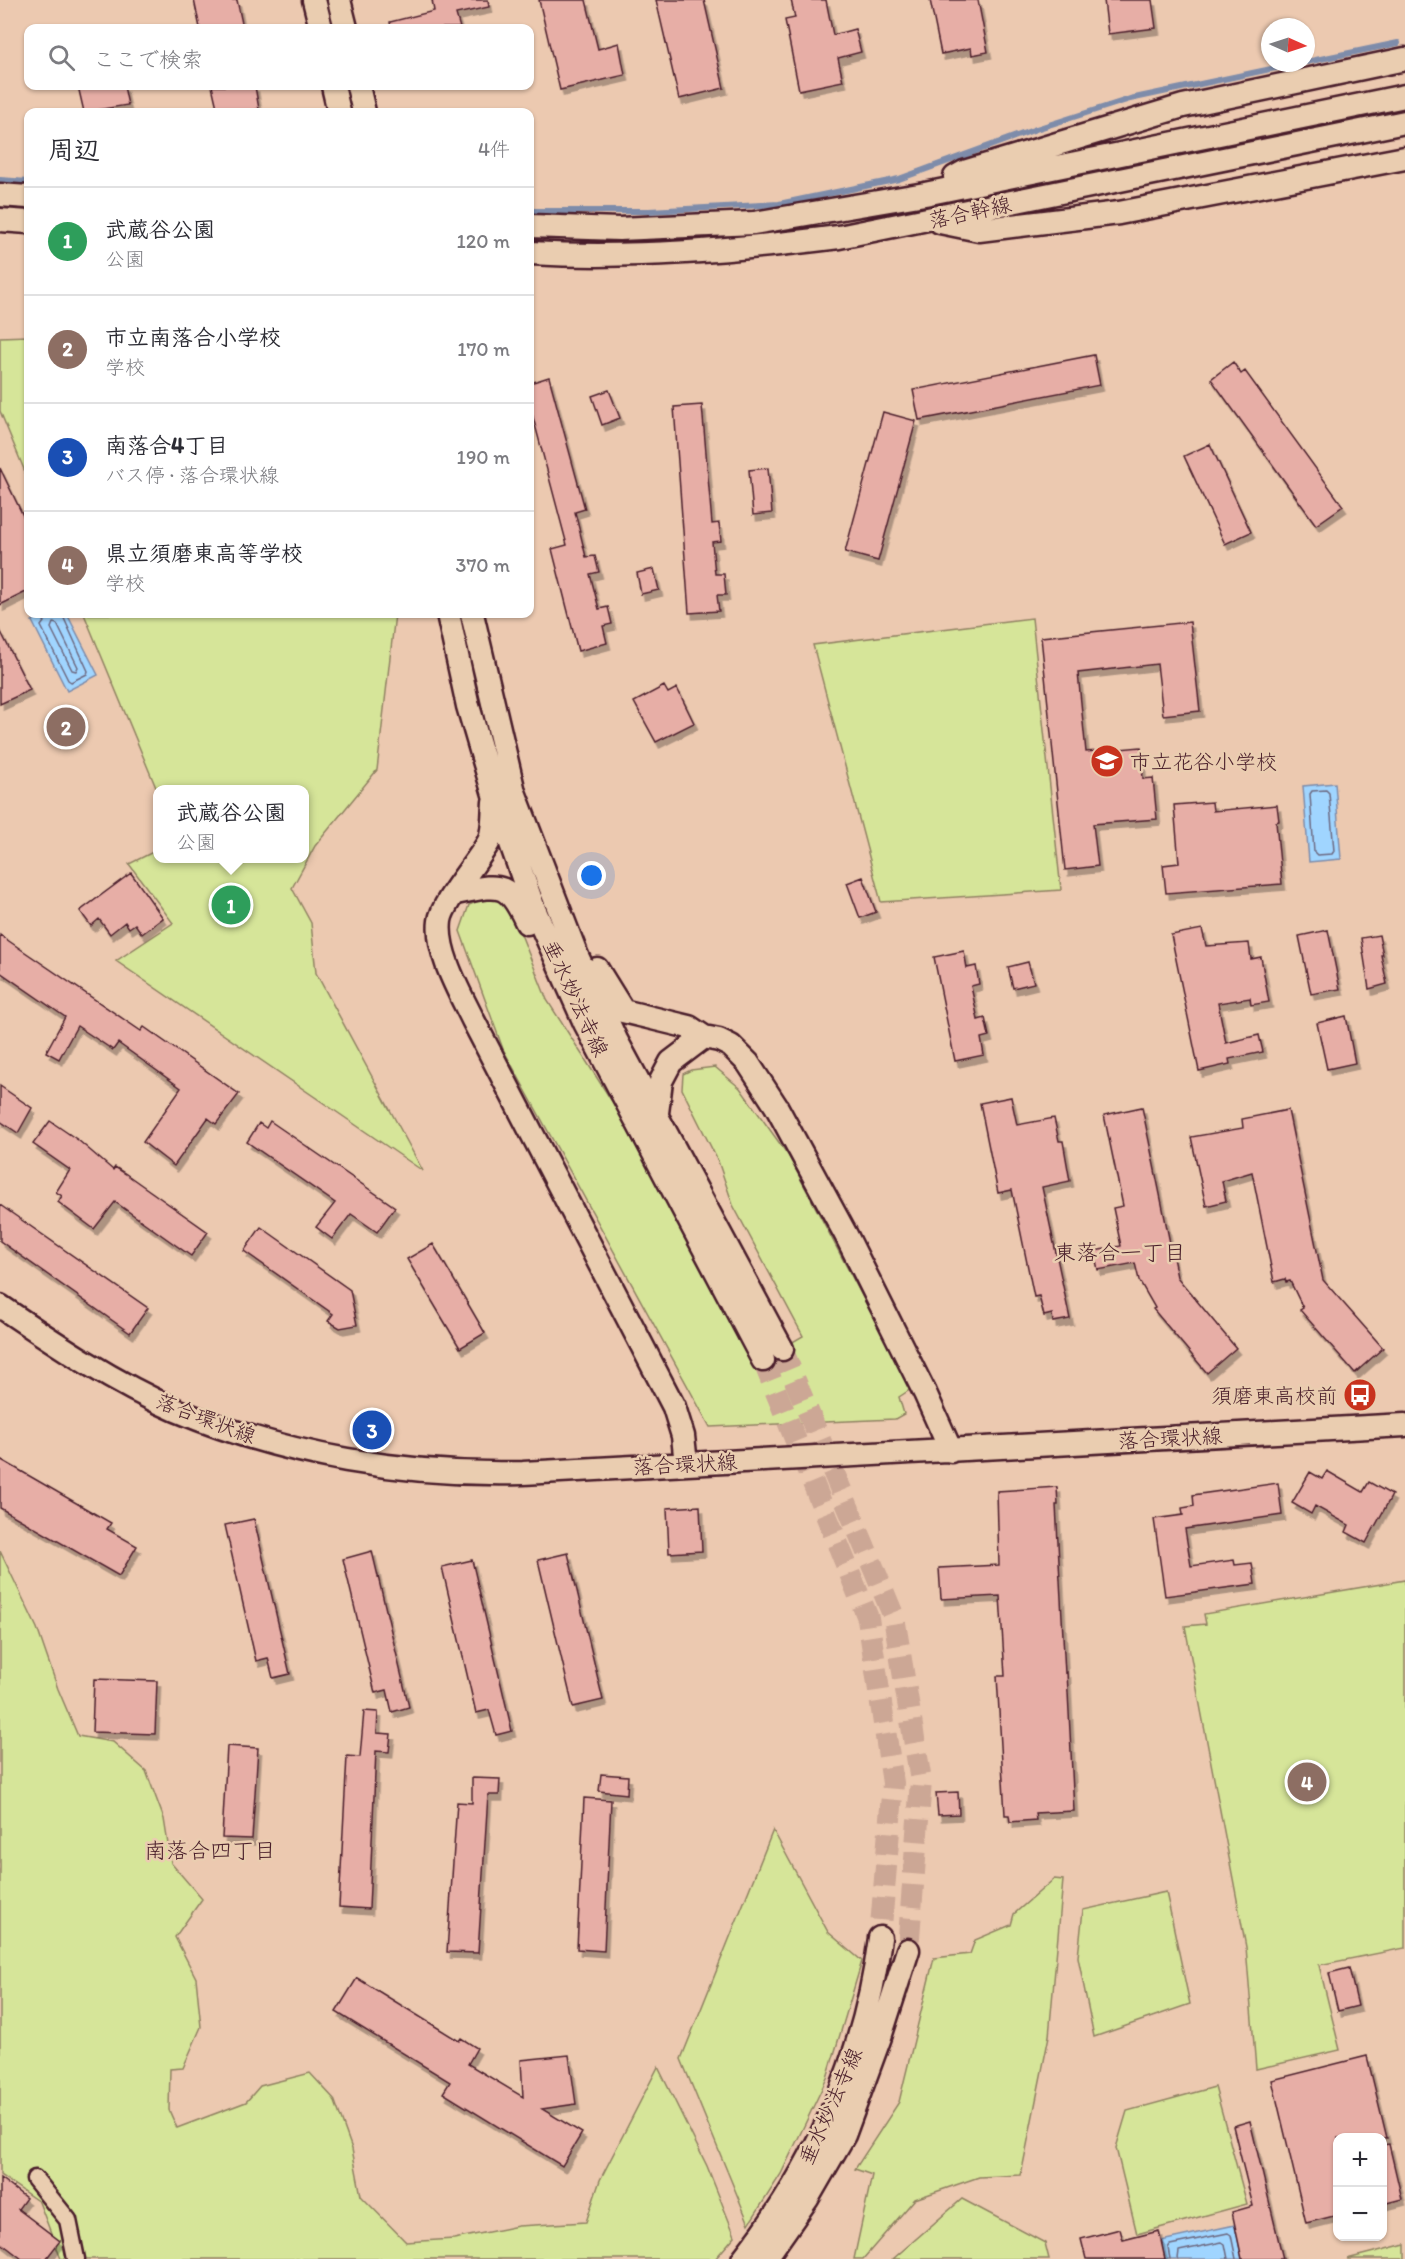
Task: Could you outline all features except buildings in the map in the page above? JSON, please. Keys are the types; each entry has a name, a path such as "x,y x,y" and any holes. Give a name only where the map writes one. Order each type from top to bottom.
{"street":[{"path":"314,0 320,24"},
{"path":"339,0 345,24"},
{"path":"925,194 964,172 1183,106 1405,58"},
{"path":"334,90 338,108"},
{"path":"359,90 363,108"},
{"name":"落合幹線","path":"534,226 619,229 754,222 925,194 1405,96"},
{"name":"落合幹線","path":"534,252 655,254 752,248 839,237 1405,122"},
{"path":"931,220 979,230 1119,213 1405,158"},
{"path":"0,195 24,197"},
{"path":"0,220 24,222"},
{"name":"垂水妙法寺線","path":"449,618 468,706 495,798 534,909 585,1023 772,1354 657,1113 616,1040 578,956 514,792 473,618"},
{"path":"495,798 490,841 445,906 440,920 440,937 450,971 488,1050 674,1407 683,1436 686,1464"},
{"path":"455,893 490,887 505,890 513,896 536,944 585,1023"},
{"path":"557,901 622,1011 689,1027 704,1037 726,1043 738,1051 776,1106 846,1235 925,1393 951,1451"},
{"path":"657,1113 661,1081 671,1062 704,1037"},
{"name":"落合環状線","path":"0,1306 74,1356 176,1410 275,1444 347,1459 432,1472 523,1473 1405,1425"},
{"name":"垂水妙法寺線","path":"743,2259 792,2189 822,2135 864,2023 874,1982 880,1938"},
{"name":"垂水妙法寺線","path":"765,2259 807,2199 844,2135 880,2037 908,1950"},
{"path":"36,2179 68,2220 76,2259"}],"green space":[{"path":"24,336 24,469 0,411 0,337"},
{"path":"86,618 395,618 377,770 315,846 309,857 309,785 155,785"},
{"path":"1032,618 1061,890 881,902 813,645"},
{"path":"153,852 153,863 306,863 292,888 311,923 316,973 423,1171 116,961 173,923 129,864"},
{"path":"483,899 499,900 511,909 547,1000 631,1131 753,1365 803,1336 733,1205 718,1161 682,1089 683,1074 691,1070 715,1067 740,1088 788,1155 911,1389 899,1397 904,1414 895,1419 710,1427 503,1049 460,931 469,905"},
{"path":"0,1551 37,1628 58,1689 78,1736 113,1742 146,1771 164,1819 171,1863 202,1899 175,1937 196,1978 201,2027 183,2068 170,2069 169,2110 177,2128 246,2102 260,2086 310,2073 334,2099 352,2149 361,2196 406,2242 454,2239 518,2226 586,2222 600,2180 658,2067 707,2166 735,2236 715,2259 61,2259 39,2202 0,2175"},
{"path":"1405,1580 1405,1948 1319,1965 1340,2050 1256,2069 1246,1947 1185,1626 1206,1624 1204,1614"},
{"path":"773,1830 828,1932 862,1961 827,2078 781,2174 749,2224 681,2059"},
{"path":"1054,1879 1063,1880 1049,2036 1021,2175 979,2177 915,2199 863,2259 854,2259 872,2175 855,2169 899,2102 934,1958 970,1954 975,1940 1011,1925 1014,1914"},
{"path":"1166,1892 1190,2004 1094,2037 1078,1957 1083,1910"},
{"path":"1215,2087 1247,2204 1137,2234 1116,2148 1127,2111"},
{"path":"962,2199 1045,2243 1049,2259 893,2259"},
{"path":"1405,2244 1405,2259 1347,2259"}],"water":[{"path":"38,618 69,618 98,675 67,691 32,621"},
{"path":"1335,783 1341,859 1309,862 1303,786"},
{"path":"1235,2225 1242,2259 1165,2259 1161,2241"}],"waterway":[{"path":"1315,60 1398,43"},
{"path":"534,211 649,211 779,204 899,179 1036,129 1130,99 1261,71"},
{"path":"0,180 24,182"}],"tunnel":[{"path":"782,1349 894,1617 921,1781 908,1950"},
{"path":"763,1360 868,1618 893,1783 880,1938"}],"place":[{"name":"市立南落合小学校","path":"66,727"},
{"name":"市立花谷小学校","path":"1107,761"},
{"name":"武蔵谷公園","path":"231,905"},
{"name":"須磨東高校前","path":"1360,1395"},
{"name":"南落合4丁目","path":"372,1430"},
{"name":"県立須磨東高等学校","path":"1307,1782"}],"district":[{"name":"東落合一丁目","path":"1120,1252"},
{"name":"南落合四丁目","path":"210,1850"}]}
